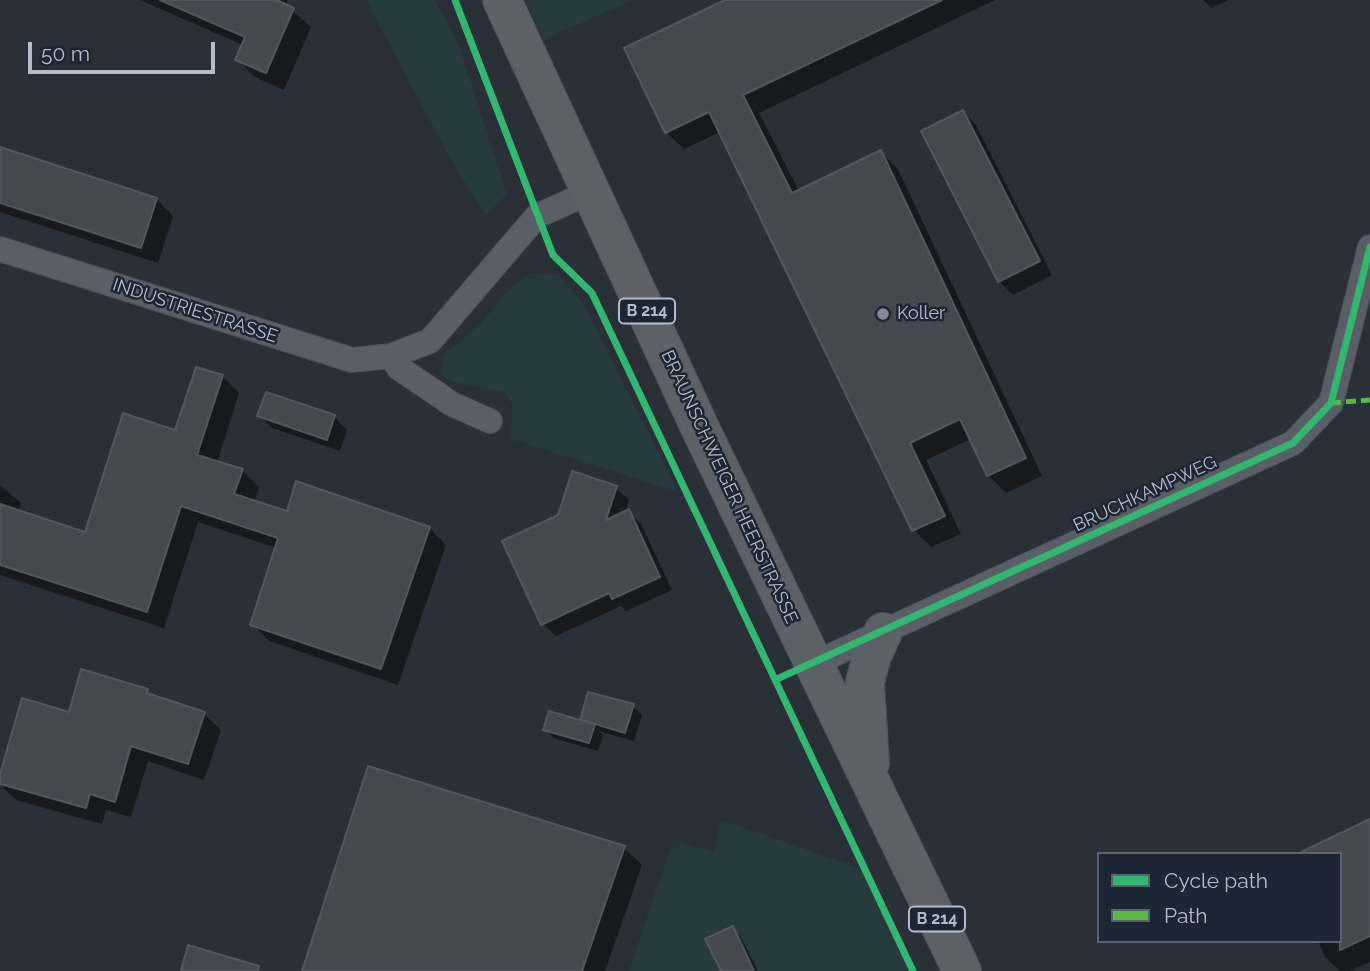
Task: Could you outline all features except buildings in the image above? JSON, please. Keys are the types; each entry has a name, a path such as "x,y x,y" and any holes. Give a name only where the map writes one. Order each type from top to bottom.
{"main road":[{"name":"BRAUNSCHWEIGER HEERSTRASSE","path":"502,0 593,191 701,430 962,971"},
{"path":"872,786 865,681 883,632"}],"street":[{"name":"INDUSTRIESTRASSE","path":"0,249 352,360 391,356 430,341 537,216 593,191"},
{"name":"BRUCHKAMPWEG","path":"813,664 1293,443 1331,403 1370,247"},
{"path":"391,356 399,368 452,404 491,421"}],"green space":[{"path":"366,0 435,0 458,43 507,194 486,215 452,162"},
{"path":"525,0 632,0 544,40"},
{"path":"529,273 558,275 583,303 678,492 511,439 512,404 504,392 453,382 440,375 444,355 482,323 504,294"},
{"path":"721,820 863,869 908,971 629,971 673,840 714,852"}],"marked path":[{"path":"1331,403 1370,400"}],"cycle path":[{"path":"455,0 553,255 592,293 913,971"},
{"path":"777,679 1293,443 1331,403 1370,247"}],"place":[{"name":"Koller","path":"883,314"}]}
